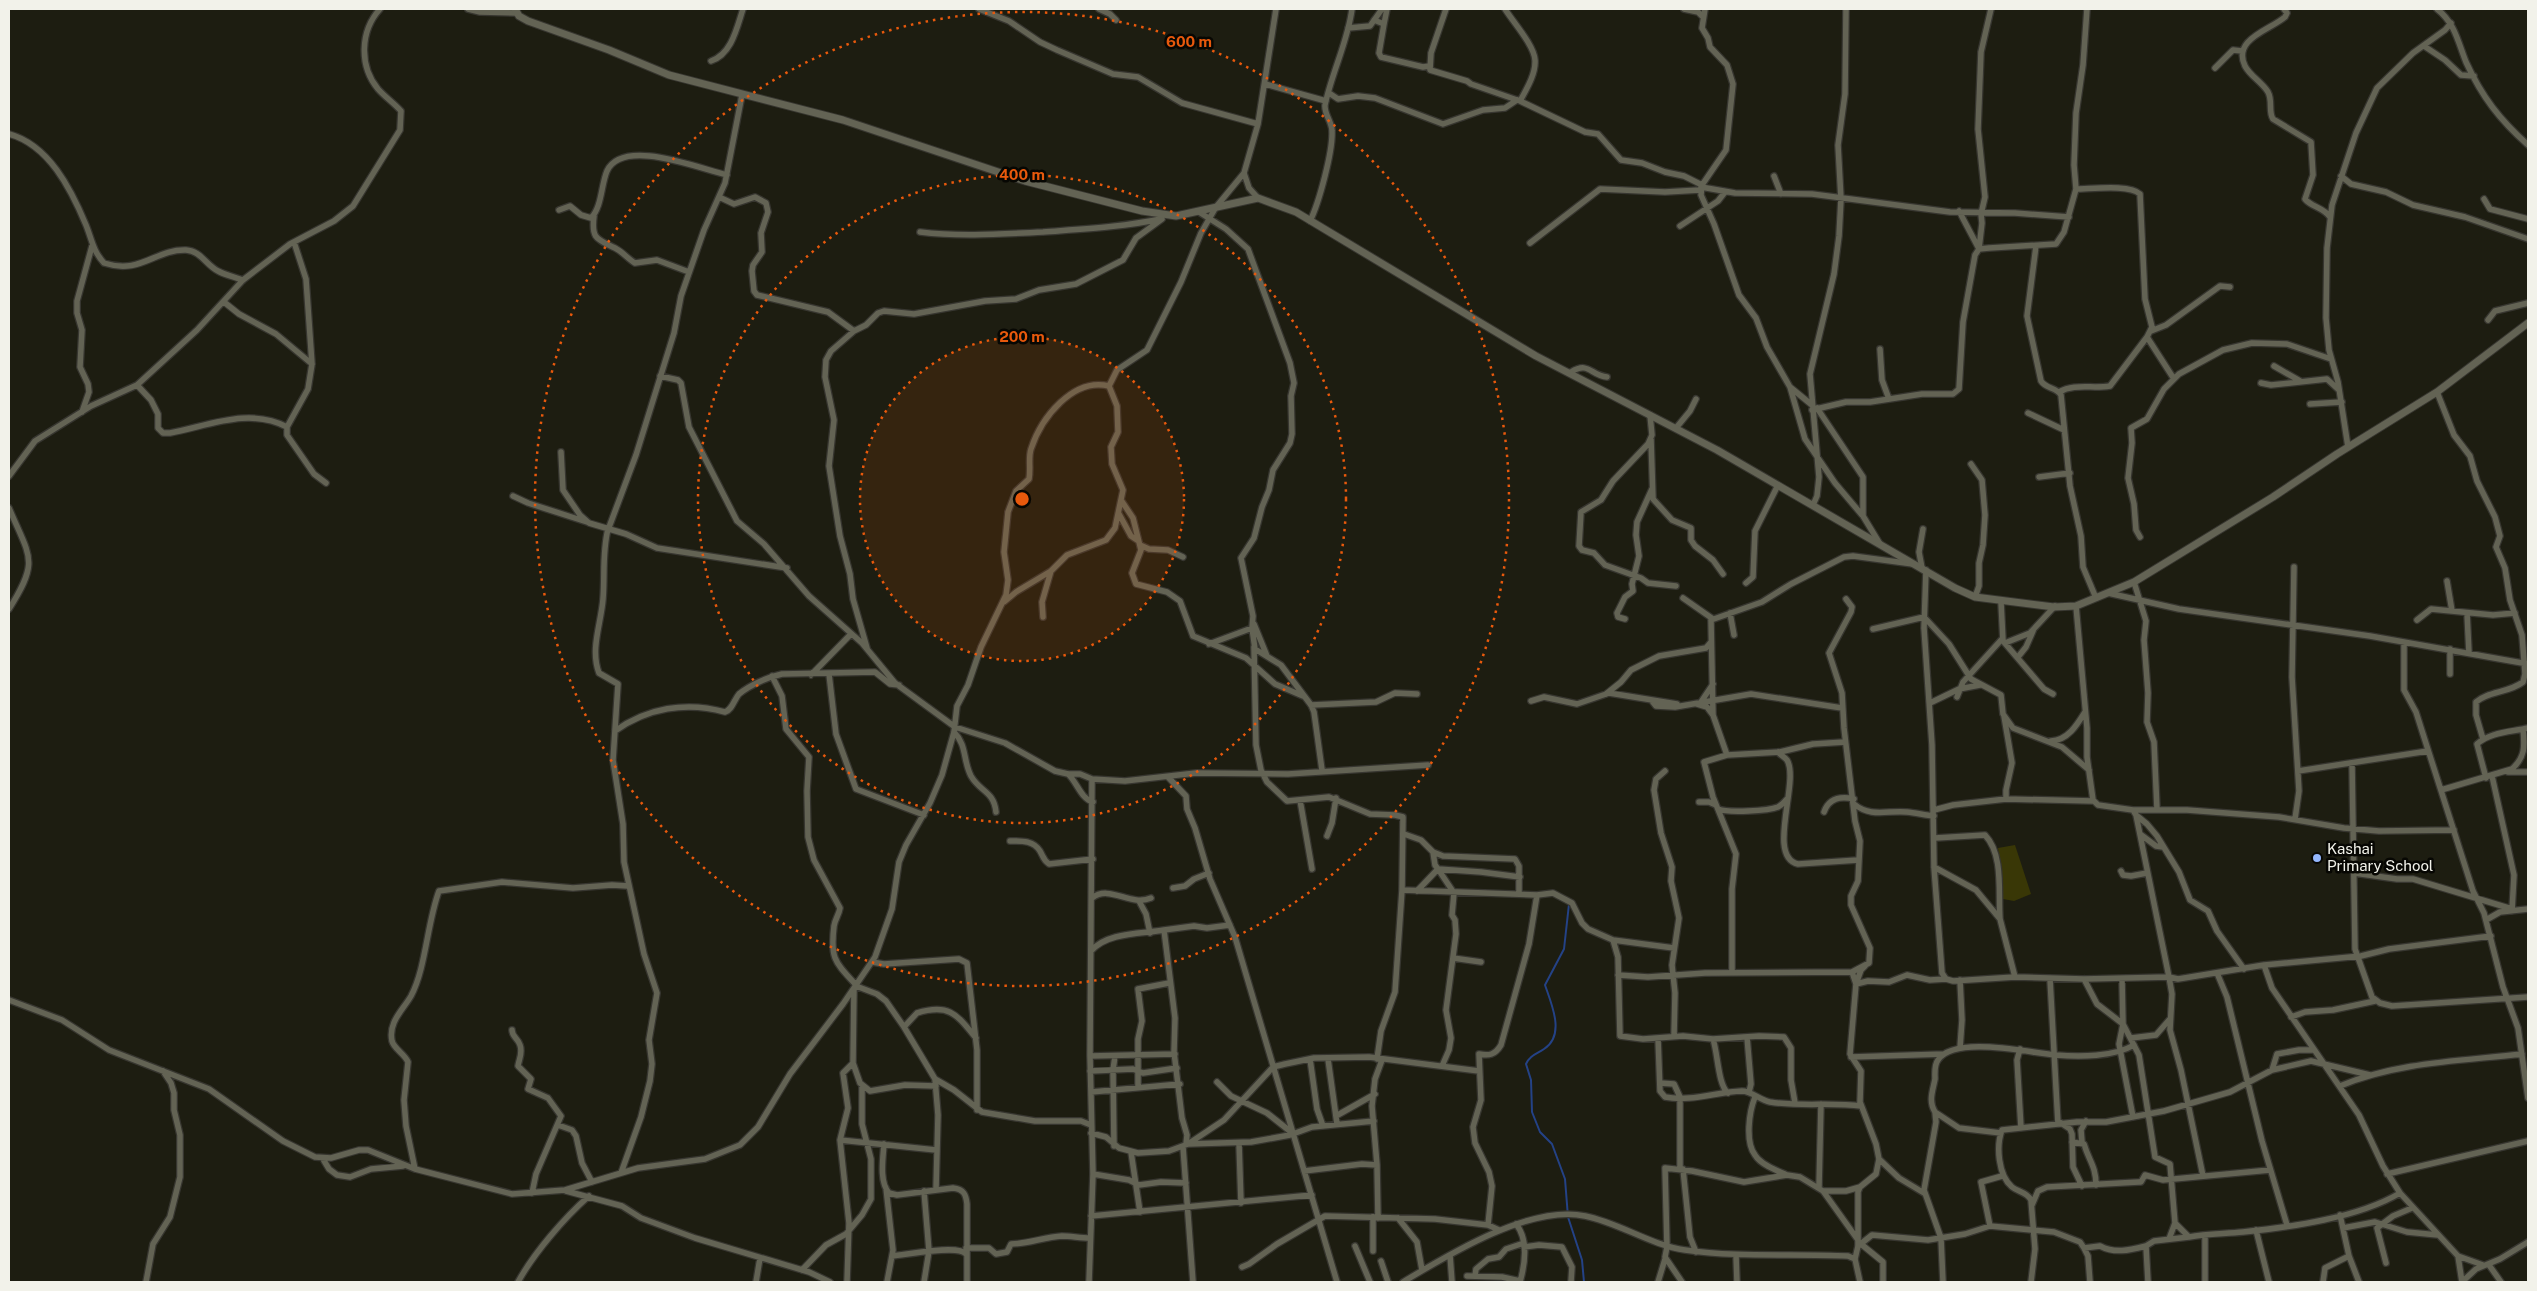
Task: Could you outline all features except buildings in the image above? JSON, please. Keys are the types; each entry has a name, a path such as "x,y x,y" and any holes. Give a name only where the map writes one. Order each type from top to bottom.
{"street":[{"path":"9,476 35,441 82,412 137,385 224,302 243,280 294,242 334,221 353,206 400,130 401,111 373,81 364,56 368,30 380,9"},
{"path":"468,9 480,12 516,11 528,21 609,50 645,66 742,95 843,120 1025,181 1170,216"},
{"path":"711,61 722,55 731,41 743,9"},
{"path":"979,9 1009,21 1040,42 1056,50 1113,74 1138,77 1182,103 1258,124"},
{"path":"1099,9 1110,14 1116,20"},
{"path":"1108,386 1117,370 1147,350 1216,207 1244,173 1258,124 1276,9"},
{"path":"1310,221 1331,147 1332,130 1325,109 1326,101 1334,67 1348,28 1352,9"},
{"path":"1348,28 1370,26 1382,9 1386,9 1379,52 1381,57 1423,67 1429,66"},
{"path":"1446,9 1431,53 1429,66 1433,72 1458,77 1471,84 1518,101 1585,132 1598,134 1621,160 1642,163 1665,172 1684,176 1701,188 1739,295 1756,318 1767,347 1790,386 1802,435 1835,483 1849,497 1863,516 1880,544"},
{"path":"1329,92 1338,99 1358,96 1375,98 1444,124 1483,110 1505,108 1518,101 1531,77 1535,60 1525,39 1505,9"},
{"path":"1684,9 1698,12 1702,16"},
{"path":"1701,188 1726,150 1733,84 1727,65 1710,46 1702,28 1702,16 1705,9"},
{"path":"1813,505 1819,487 1810,374 1834,274 1841,199 1838,164 1845,94 1846,9"},
{"path":"1814,408 1846,402 1889,399 1922,394 1952,394 1959,389 1964,316 1973,261 1979,249 1978,244 1982,223 1981,214 1985,197 1978,129 1981,52 1991,9"},
{"path":"1979,249 2059,243 2069,217 2076,190 2074,165 2076,113 2083,65 2087,9"},
{"path":"2284,9 2287,13 2285,17 2248,41 2242,52 2244,66 2269,94 2272,119 2311,142 2314,175 2305,199 2309,203 2322,208 2330,217"},
{"path":"2438,9 2451,23 2474,76 2496,114 2528,145"},
{"path":"1374,20 1384,24"},
{"path":"2348,447 2340,391 2331,359 2326,318 2325,284 2330,217 2356,132 2377,88 2451,23"},
{"path":"2424,46 2445,60 2461,75 2474,76"},
{"path":"2215,68 2234,50 2242,52"},
{"path":"1265,84 1326,101"},
{"path":"621,1173 641,1117 650,1081 652,1064 649,1040 656,993 644,954 628,886 623,824 613,760 618,684 599,673 596,664 596,649 603,599 604,548 608,530 636,455 674,333 676,312 689,272 727,175 742,95"},
{"path":"9,134 29,141 43,152 81,214 92,246 104,263 125,267 181,250 193,251 218,271 243,280"},
{"path":"689,272 657,260 635,263 616,248 602,243 594,233 594,216 608,170 615,160 624,156 661,158 727,175"},
{"path":"1244,173 1250,188 1258,198"},
{"path":"1774,176 1781,194"},
{"path":"2341,176 2351,184 2386,192 2413,205 2465,217 2528,240"},
{"path":"1530,243 1600,189 1665,192 1701,188 1725,192 1812,194 1841,199 1981,214 2015,212 2069,217"},
{"path":"2076,190 2116,188 2133,190 2140,194 2145,299 2151,322 2149,334 2174,379"},
{"path":"1680,226 1718,200 1725,192"},
{"path":"719,197 734,204 755,197 766,204 768,212 761,233 762,252 753,265 752,272 754,291 757,295 828,312 854,331"},
{"path":"920,232 940,234 1008,234 1096,228 1162,219 1258,198 1285,207 1508,339 1676,428 1974,597 2001,602 2056,606 2076,606 2134,582 2273,497 2348,447 2437,392 2528,323"},
{"path":"2484,199 2490,209 2528,219"},
{"path":"559,210 570,206 585,217 592,218 594,216"},
{"path":"1959,211 1979,249"},
{"path":"1199,212 1235,236 1248,249 1257,280 1290,363 1294,383 1291,396 1292,434 1290,443 1273,470 1269,490 1262,507 1254,538 1242,558 1253,621 1267,656"},
{"path":"866,648 853,600 850,574 840,536 828,466 834,420 825,377 826,360 831,351 854,331 866,325 878,313 884,311 914,314 985,300 1016,299 1039,290 1076,284 1123,260 1136,238 1162,219"},
{"path":"294,242 306,279 312,364 308,389 287,427 289,440 300,457 314,474 326,483"},
{"path":"82,412 89,392 88,384 80,367 82,330 77,313 77,301 92,246"},
{"path":"2036,246 2028,321 2041,381 2059,392"},
{"path":"2059,392 2077,386 2110,386 2149,334 2166,325 2220,286 2230,287"},
{"path":"224,302 239,314 276,334 312,364"},
{"path":"2488,320 2495,310 2528,302"},
{"path":"2140,537 2136,530 2134,504 2128,478 2132,442 2131,428 2147,419 2164,389 2174,379 2186,369 2215,353 2252,343 2287,344 2331,359"},
{"path":"1880,349 1883,382 1889,399"},
{"path":"2274,366 2300,381"},
{"path":"1571,372 1579,368 1587,368 1598,376 1607,377"},
{"path":"660,376 676,379 681,383 688,427 737,522 764,544 787,568 809,596 866,648 899,685 954,730 964,748 970,774 995,802 996,812"},
{"path":"2261,383 2270,385 2327,379 2340,391"},
{"path":"137,385 151,400 158,414 158,428 162,433 170,434 214,422 251,417 269,419 287,427"},
{"path":"9,1000 62,1020 110,1050 209,1089 296,1149 323,1159 359,1150 368,1150 405,1166 512,1194 566,1190 638,1168 705,1159 740,1145 758,1126 790,1074 872,962 892,909 899,862 906,845 924,815 942,775 954,730 957,706 965,692 981,647 1003,603 1008,580 1004,557 1008,512 1016,492 1029,479 1032,448 1051,414 1071,394 1090,385 1108,386"},
{"path":"1003,603 1016,592 1051,571 1067,555 1106,540 1115,528 1121,500 1121,482 1112,464 1112,442 1118,435 1117,406 1108,386"},
{"path":"1790,386 1814,408 1864,479 1863,516"},
{"path":"2059,392 2070,473 2070,486 2081,536 2083,567 2096,598"},
{"path":"2437,392 2454,435 2470,456 2477,481 2495,517 2500,536 2496,547 2507,575 2510,600 2524,644 2526,664 2524,682 2514,689 2484,697 2476,702 2476,715 2483,738"},
{"path":"1676,428 1690,411 1696,399"},
{"path":"2310,404 2342,402"},
{"path":"2028,413 2064,430"},
{"path":"1650,415 1653,499 1672,520 1691,528 1691,540 1695,546 1713,560 1723,574"},
{"path":"1651,439 1612,481 1601,500 1581,512 1580,549 1594,553 1605,565 1648,583 1676,586"},
{"path":"561,452 563,490 580,515 589,523"},
{"path":"1971,464 1982,480 1985,515 1983,544 1978,570 1979,586 1974,597"},
{"path":"2039,477 2070,473"},
{"path":"1746,584 1753,577 1755,531 1778,485"},
{"path":"1624,619 1618,617 1618,611 1625,597 1633,591 1632,584 1639,556 1636,536 1637,522 1652,490"},
{"path":"513,496 521,501 608,530 626,534 657,548 787,568"},
{"path":"1121,500 1133,518 1141,550 1132,573 1136,584 1156,588 1174,596 1183,608 1193,636 1246,658 1275,684 1303,696"},
{"path":"9,508 27,547 29,559 29,571 9,610"},
{"path":"1119,514 1131,536 1138,543 1148,549 1168,550 1184,557"},
{"path":"1923,529 1920,552 1924,569 1924,617 1930,702 1935,838 1934,867 1942,973 1946,979"},
{"path":"1713,619 1762,602 1791,584 1844,557 1853,556 1915,564"},
{"path":"2294,567 2293,697 2299,791 2295,819"},
{"path":"1043,617 1042,602 1051,571"},
{"path":"2447,581 2452,611"},
{"path":"2134,582 2147,626 2144,640 2148,692 2147,722 2154,742 2157,809"},
{"path":"2108,593 2179,609 2450,649 2526,664"},
{"path":"1683,598 1713,619"},
{"path":"1658,1282 1667,1247 1664,1168 1682,1169 1744,1182 1786,1175 1800,1177 1821,1189 1846,1191 1860,1187 1876,1174 1879,1159 1876,1144 1861,1106 1861,1071 1851,1056 1856,984 1860,970 1866,966 1871,956 1870,948 1851,905 1851,896 1858,881 1860,841 1855,821 1845,742 1842,692 1829,652 1851,612 1852,607 1846,599"},
{"path":"2001,602 2003,641 2044,689 2053,694"},
{"path":"1930,702 1949,695 1958,689 1968,675 2003,641 2020,638 2033,630 2056,606"},
{"path":"2076,606 2081,644 2089,770 2094,802"},
{"path":"2417,620 2429,609 2493,615 2515,613"},
{"path":"1730,613 1734,635"},
{"path":"2467,613 2468,653"},
{"path":"1873,629 1924,617"},
{"path":"1924,617 1949,644 1968,675 1980,685 2001,695 2012,763 2006,799"},
{"path":"1713,619 1710,629 1713,715"},
{"path":"1253,621 1256,745 1262,775 1282,798 1291,801 1319,796 1336,798 1370,814 1401,816 1403,818 1402,890 1395,992 1381,1031 1380,1059 1375,1079 1375,1094 1372,1106 1378,1165 1374,1251"},
{"path":"1209,644 1252,628"},
{"path":"2018,658 2026,647 2033,630"},
{"path":"811,675 851,634"},
{"path":"1531,701 1544,698 1576,704 1606,694 1638,666 1659,656 1706,648 1711,642"},
{"path":"2404,642 2404,690 2416,712 2491,936 2501,980 2518,1028 2522,1054 2526,1064 2528,1098"},
{"path":"1254,646 1281,666 1311,705 1314,712 1322,770"},
{"path":"2450,649 2450,674"},
{"path":"615,731 638,716 652,712 694,707 728,711 739,695 772,676 875,672 890,684 899,685"},
{"path":"829,674 836,734 856,789 924,815"},
{"path":"772,676 782,696 786,729 809,756 807,791 808,837 814,860 840,908 834,927 834,958 838,967 855,986 882,998 904,1027 935,1079 936,1189"},
{"path":"1701,702 1713,684"},
{"path":"1958,689 1980,685"},
{"path":"1957,697 1958,689"},
{"path":"1311,705 1376,702 1395,693 1417,694"},
{"path":"1606,694 1684,704 1751,694 1842,708"},
{"path":"1693,703 1707,707 1713,715 1727,755"},
{"path":"2049,741 2061,740 2066,736 2085,712"},
{"path":"2003,714 2013,728"},
{"path":"2004,722 2013,728 2062,747 2089,770"},
{"path":"2486,778 2476,746 2483,738 2526,729 2522,757 2508,772"},
{"path":"954,730 1005,743 1046,767 1068,774 1080,774 1092,779 1125,781 1168,777 1180,773 1262,775 1428,765"},
{"path":"1732,973 1732,889 1736,854 1717,807 1704,764 1706,760 1727,755 1778,752 1814,744 1845,742"},
{"path":"1786,749 1791,774 1791,790 1784,816 1784,837 1788,857 1792,862 1798,864 1858,860"},
{"path":"2298,771 2428,751"},
{"path":"1778,752 1787,760"},
{"path":"2352,764 2356,956 2369,991 2375,1001"},
{"path":"1665,770 1656,779 1654,790 1661,833 1671,864 1671,881 1677,901 1679,918 1674,948 1674,1036"},
{"path":"2441,790 2508,772 2528,772"},
{"path":"1068,774 1088,801 1093,802"},
{"path":"2492,776 2514,875 2512,910"},
{"path":"1168,777 1186,796 1187,808 1195,828 1208,874 1230,925 1260,1013 1292,1134 1337,1282"},
{"path":"1092,779 1093,859 1090,1071 1093,1174 1089,1279 1094,1282"},
{"path":"1327,836 1332,823 1336,798"},
{"path":"1698,802 1709,802 1717,807 1740,811 1773,808 1780,806 1788,799"},
{"path":"1824,812 1828,803 1833,800 1854,802 1868,811 1880,814 1905,812 1934,813 1944,806 2006,799 2094,802 2098,805 2135,813 2157,809 2295,819 2354,829 2395,832 2454,830"},
{"path":"1300,800 1312,869"},
{"path":"1855,821 1868,811"},
{"path":"2135,813 2172,994 2170,1030 2203,1176"},
{"path":"2135,813 2147,824 2179,872 2190,900 2208,911 2217,931 2244,969"},
{"path":"1404,834 1421,840 1434,852 1444,856 1511,858 1518,861 1520,894"},
{"path":"2139,834 2156,846"},
{"path":"1935,838 1985,835 1991,841 1998,872 2000,919 2015,977"},
{"path":"1010,841 1029,842 1040,851 1044,860 1049,864 1093,859"},
{"path":"2142,849 2156,846 2163,847"},
{"path":"1434,852 1435,865 1454,893 1452,915 1455,920 1456,934 1446,1010 1450,1044 1442,1066"},
{"path":"1934,867 1976,890 2000,919"},
{"path":"1438,869 1481,872 1520,878"},
{"path":"1417,891 1438,869"},
{"path":"2121,871 2123,875 2131,876 2147,873"},
{"path":"2354,873 2397,879 2413,879 2512,910"},
{"path":"1173,888 1185,886 1192,880 1208,874"},
{"path":"415,1169 405,1109 408,1062 392,1042 392,1034 396,1017 416,983 430,920 439,891 502,882 573,888 612,884 628,886"},
{"path":"1402,890 1537,895 1553,893 1572,903 1582,923 1588,929 1613,940 1674,948"},
{"path":"1092,898 1097,894 1105,893 1139,901 1151,898"},
{"path":"1488,1225 1492,1186 1489,1172 1477,1148 1473,1127 1481,1100 1478,1054 1490,1055 1498,1051 1504,1036 1529,944 1537,895"},
{"path":"1139,901 1146,914 1150,933"},
{"path":"2486,920 2496,913 2528,909"},
{"path":"1092,951 1098,944 1132,934 1194,926 1207,928 1230,925"},
{"path":"1164,930 1169,983 1175,1018 1175,1054 1180,1084 1182,1118 1187,1135 1186,1184 1193,1282"},
{"path":"1856,984 1868,980 1889,982 1907,975 1930,980 2004,979 2015,977 2084,980 2178,978 2264,965 2356,956 2389,949 2491,936"},
{"path":"1613,940 1617,952 1620,1036 1636,1039 1674,1036 1713,1039 1776,1036 1787,1039 1791,1048 1791,1080 1795,1103"},
{"path":"1453,958 1481,962"},
{"path":"872,962 884,964 964,960 969,968 976,1038 978,1110"},
{"path":"2004,979 2011,962"},
{"path":"2264,965 2272,988 2359,1115 2387,1174 2400,1193 2458,1256 2486,1265 2501,1282"},
{"path":"1618,975 1648,977 1798,970 1852,972 1866,966"},
{"path":"1852,972 1856,984"},
{"path":"2217,973 2227,997 2270,1170 2287,1225"},
{"path":"2050,978 2059,1124"},
{"path":"2122,979 2123,1024 2119,1035 2120,1050 2133,1117"},
{"path":"1960,980 1962,1020 1960,1048"},
{"path":"2084,980 2097,1004 2123,1024 2139,1055 2154,1157 2168,1162 2173,1178 2175,1223 2169,1239"},
{"path":"1138,1087 1138,1039 1142,1021 1138,988 1169,983"},
{"path":"802,1270 826,1246 848,1232 862,1215 871,1199 871,1159 862,1124 862,1087 853,1064 855,986"},
{"path":"2291,1017 2305,1012 2333,1010 2375,1001 2392,1006 2528,997"},
{"path":"904,1027 917,1013 946,1011 958,1015 976,1038"},
{"path":"2131,1038 2156,1035 2170,1018"},
{"path":"512,1030 520,1045 521,1057 518,1066 531,1079 528,1089 548,1098 561,1116 536,1174 532,1193"},
{"path":"1747,1037 1751,1084 1749,1092"},
{"path":"1658,1038 1661,1093 1665,1097 1703,1097 1749,1092 1755,1097 1769,1102 1821,1104 1833,1102 1861,1106"},
{"path":"1713,1039 1720,1064 1720,1081 1722,1088 1728,1093"},
{"path":"1851,1056 1944,1054 1960,1048 2020,1049 2054,1055 2120,1050 2134,1045"},
{"path":"2020,1049 2017,1060 2022,1128"},
{"path":"2272,1070 2277,1054 2299,1050 2313,1050"},
{"path":"1090,1056 1175,1054"},
{"path":"1943,1282 1941,1238 1924,1193 1936,1122 1931,1092 1936,1064 1944,1054"},
{"path":"2340,1086 2421,1064 2522,1054"},
{"path":"1114,1146 1113,1070 1115,1056"},
{"path":"1328,1058 1337,1124"},
{"path":"1186,1145 1224,1120 1273,1067 1310,1059 1380,1059 1479,1071"},
{"path":"1310,1059 1317,1109 1323,1126"},
{"path":"2031,1282 2035,1261 2029,1196 2011,1186 2002,1176 2000,1169 2001,1133 2004,1129 2106,1122 2188,1105 2230,1092 2272,1070 2305,1062 2322,1063 2372,1076"},
{"path":"847,1282 849,1223 840,1140 848,1108 843,1073 853,1064"},
{"path":"1090,1071 1133,1069 1143,1073 1177,1068"},
{"path":"146,1282 153,1244 170,1217 180,1178 180,1134 174,1110 174,1093 171,1083 162,1071"},
{"path":"935,1079 954,1090 978,1110 1035,1121 1081,1121 1091,1125"},
{"path":"1217,1082 1231,1096 1267,1112 1292,1134"},
{"path":"1660,1083 1674,1084 1680,1097 1682,1169 1690,1237 1696,1252"},
{"path":"1091,1092 1180,1084"},
{"path":"862,1087 870,1091 906,1085 936,1086"},
{"path":"1336,1116 1375,1094"},
{"path":"1755,1097 1750,1132 1753,1153 1758,1160 1786,1175"},
{"path":"1821,1104 1821,1189 1859,1244 1883,1262 1883,1282"},
{"path":"1935,1112 1959,1128 2001,1133"},
{"path":"1091,1133 1106,1137 1114,1146 1131,1152 1156,1152 1186,1145 1239,1143 1292,1134 1323,1126 1374,1121"},
{"path":"2082,1142 2081,1130 2086,1122"},
{"path":"2059,1124 2070,1129 2082,1142 2094,1165 2096,1185"},
{"path":"558,1125 572,1130 576,1136 582,1163 592,1182"},
{"path":"2070,1129 2073,1167 2082,1186"},
{"path":"840,1140 936,1150"},
{"path":"2387,1174 2528,1141"},
{"path":"2072,1142 2082,1142"},
{"path":"1239,1143 1241,1203"},
{"path":"884,1144 892,1256 887,1282"},
{"path":"1131,1152 1138,1185 1140,1212"},
{"path":"323,1159 329,1169 337,1174 350,1177 371,1169 405,1166"},
{"path":"1879,1159 1898,1178 1924,1193"},
{"path":"2254,1172 2268,1161"},
{"path":"1304,1171 1362,1164 1378,1165"},
{"path":"2031,1209 2036,1193 2041,1189 2142,1182 2145,1175 2159,1180 2270,1170"},
{"path":"1093,1174 1129,1180 1138,1185 1161,1182 1186,1184"},
{"path":"1990,1226 1981,1182 2002,1176"},
{"path":"2173,1191 2182,1179"},
{"path":"582,1185 586,1196"},
{"path":"1858,1280 1855,1260 1859,1244 1858,1192 1860,1187"},
{"path":"886,1188 892,1194 957,1188 964,1193 967,1204 967,1282"},
{"path":"566,1190 622,1206 641,1218 695,1238 802,1270 830,1282"},
{"path":"924,1191 929,1251 924,1282"},
{"path":"2084,1248 2100,1246 2105,1250 2120,1251 2146,1246 2154,1241 2287,1225 2340,1215 2384,1202 2400,1193"},
{"path":"1091,1216 1312,1195"},
{"path":"518,1282 525,1270 586,1196"},
{"path":"2386,1263 2376,1231 2382,1223 2412,1208"},
{"path":"1403,1282 1498,1230 1516,1224 1569,1214 1618,1225 1667,1247 1696,1252 1736,1255 1841,1256 1855,1260"},
{"path":"2340,1215 2349,1256 2359,1282"},
{"path":"1242,1266 1253,1262 1318,1218 1328,1216 1435,1219 1488,1225 1498,1230"},
{"path":"1398,1218 1417,1242 1422,1270"},
{"path":"2343,1228 2372,1222 2382,1223 2407,1232 2440,1236"},
{"path":"2175,1223 2189,1236"},
{"path":"1467,1276 1520,1282 1524,1261 1524,1245 1523,1236 1516,1224"},
{"path":"1859,1244 1872,1235 1888,1235 1921,1241 1974,1232 1990,1226 2033,1230 2070,1237 2080,1242 2088,1256 2090,1282"},
{"path":"2256,1230 2269,1282"},
{"path":"2204,1282 2205,1235"},
{"path":"892,1256 929,1251 966,1251 989,1248 996,1254 1007,1252 1011,1244 1026,1244 1062,1236 1090,1238"},
{"path":"2458,1256 2462,1282 2486,1265 2528,1242"},
{"path":"1475,1276 1476,1269 1488,1259 1499,1257 1506,1249 1524,1245 1554,1246 1564,1249 1573,1270 1571,1282"},
{"path":"1356,1246 1370,1282"},
{"path":"2146,1246 2148,1282"},
{"path":"1450,1255 1452,1282"},
{"path":"1736,1255 1737,1282"},
{"path":"2323,1282 2325,1268 2349,1256"},
{"path":"756,1282 760,1258"},
{"path":"1665,1259 1682,1282"},
{"path":"1381,1261 1388,1282"}],"shaded area":[{"path":"2015,845 2031,894 2014,901 2003,899 1998,848"}],"waterway":[{"path":"1569,904 1564,949 1545,985 1555,1018 1554,1036 1551,1043 1532,1057 1526,1064 1531,1080 1532,1112 1540,1132 1552,1144 1565,1179 1568,1217 1582,1260 1584,1282"}],"place":[{"name":"Kashai Primary School","path":"2317,858"}]}
